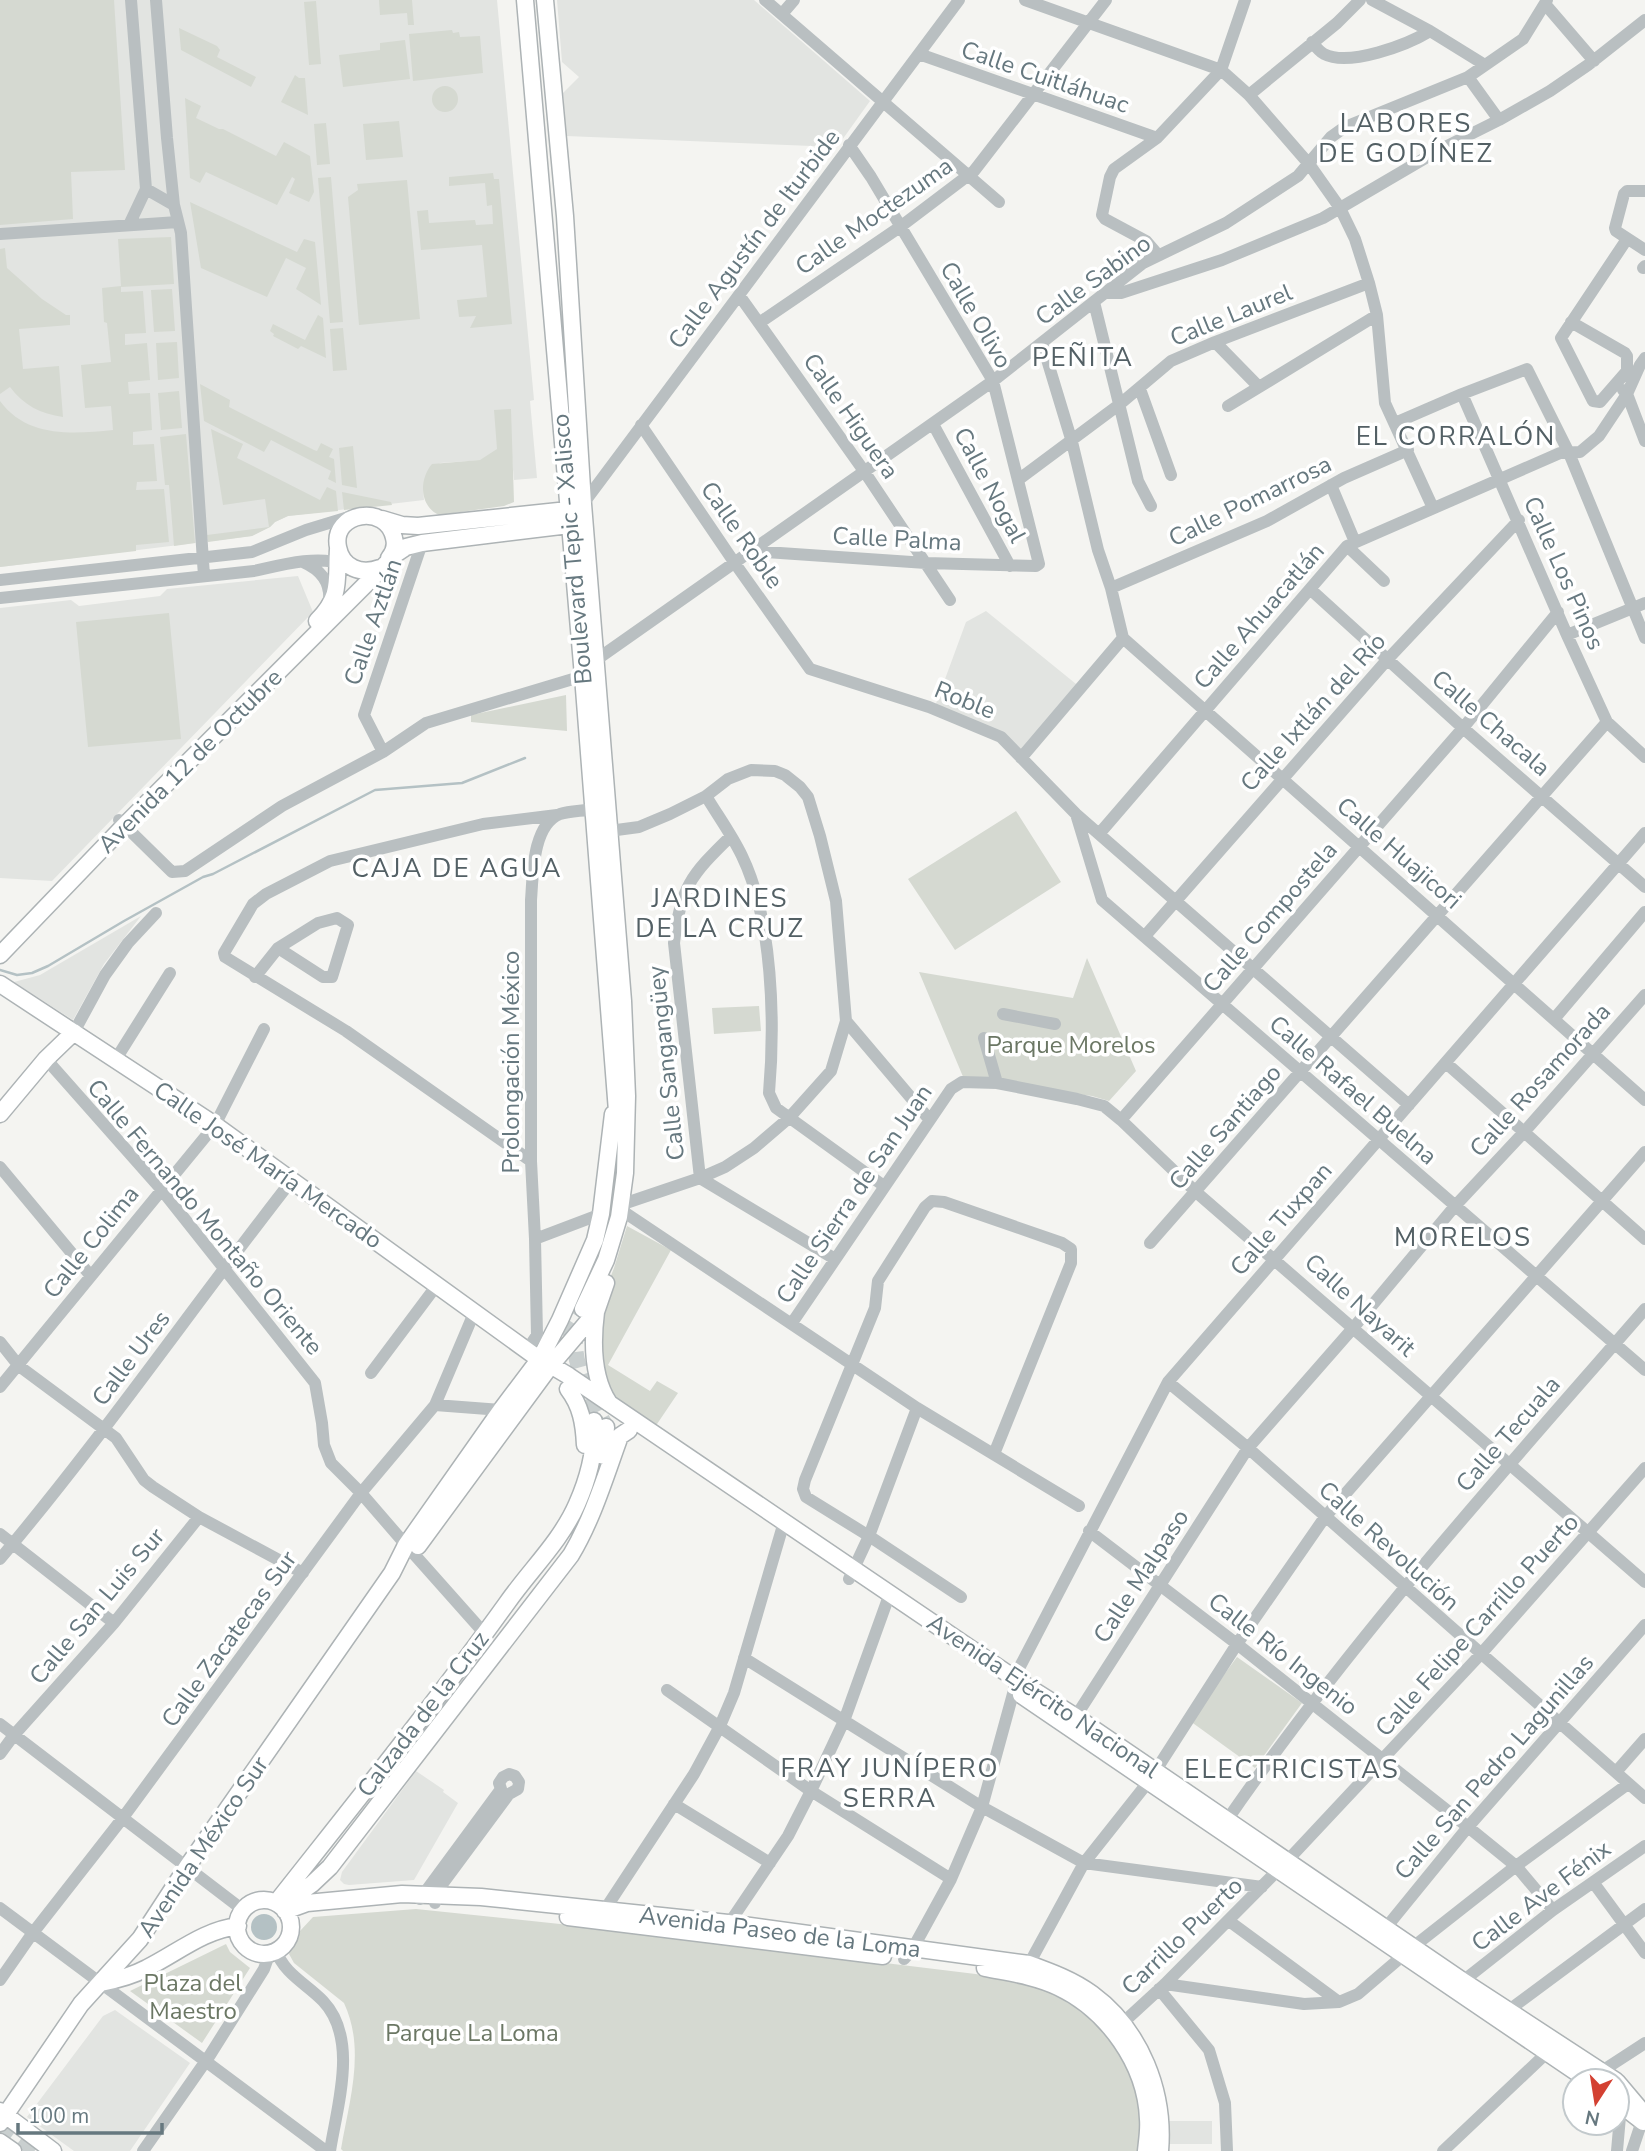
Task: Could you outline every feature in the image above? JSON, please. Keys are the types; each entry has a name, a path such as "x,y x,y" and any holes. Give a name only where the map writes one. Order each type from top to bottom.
{"main road":[{"name":"Boulevard Tepic - Xalisco","path":"525,0 574,513 596,660 622,988 621,1097"},
{"name":"Boulevard Tepic - Xalisco","path":"545,0 565,216 574,513 583,676 621,1097"},
{"path":"363,514 402,525 436,525 574,513"},
{"name":"Avenida 12 de Octubre","path":"0,940 402,549 422,542 574,513"},
{"name":"Avenida 12 de Octubre","path":"0,955 122,823 327,611 337,590 342,560 337,541 342,526 363,514"},
{"path":"382,519 394,535 395,545 393,554 384,564"},
{"name":"Avenida 12 de Octubre","path":"342,560 361,572 384,564"},
{"name":"Calle José María Mercado","path":"0,984 215,1125 538,1361"},
{"path":"0,1114 46,1059 74,1032"},
{"path":"611,1405 600,1387 585,1310 606,1260 619,1217 625,1173 621,1097"},
{"name":"Avenida México Sur","path":"410,1549 538,1361 585,1310 615,1258 625,1208 633,1139 621,1097"},
{"name":"Avenida México Sur","path":"2,2116 63,2028 141,1939 187,1867 538,1361 561,1320 595,1240 621,1097"},
{"name":"Avenida Ejército Nacional","path":"538,1361 568,1389 783,1527"},
{"name":"Avenida Ejército Nacional","path":"538,1361 611,1405 888,1599 1580,2067"},
{"path":"515,1591 559,1518 584,1452 581,1410 578,1401 568,1389"},
{"path":"392,1573 500,1418"},
{"name":"Calzada de la Cruz","path":"600,1424 603,1462 589,1512 553,1577 330,1867 283,1910 515,1591 557,1539 578,1504 600,1424"},
{"path":"553,1577 585,1533 620,1436 629,1430"},
{"path":"422,1718 437,1727"},
{"name":"Avenida Paseo de la Loma","path":"283,1910 307,1911 428,1898 725,1929 908,1954 1029,1964 1070,1980 1094,1995 1147,2064 1154,2083 1161,2124 1160,2151"},
{"path":"100,1983 124,1978 168,1956 240,1918 252,1903 261,1900 283,1910 290,1933 287,1941 273,1952 255,1952 241,1940 240,1918"},
{"path":"141,1939 140,1953 145,1958 168,1956"},
{"name":"Avenida Ejército Nacional","path":"1409,1952 1463,1981 1509,2011 1552,2048"},
{"name":"Avenida Paseo de la Loma","path":"908,1954 1040,1980 1086,2003 1117,2028 1141,2081 1148,2118 1146,2151"},
{"name":"Avenida Ejército Nacional","path":"1631,2106 1644,2118"},
{"path":"2,2116 53,2151"},
{"path":"0,2142 13,2151"}],"street":[{"path":"129,225 146,189 131,0"},
{"path":"156,0 174,205 181,233 204,576"},
{"path":"765,0 999,202"},
{"path":"782,14 794,0"},
{"name":"Calle Agustín de Iturbide","path":"574,513 959,0"},
{"path":"1024,0 1221,70 1249,95 1309,164 1340,208 1355,240 1377,315 1385,403 1433,508"},
{"name":"Calle Moctezuma","path":"759,323 900,227 969,175 1106,0"},
{"path":"1158,255 1146,241 1102,215 1110,177 1114,169 1157,138 1221,70 1245,0"},
{"path":"1249,95 1337,23 1360,0"},
{"path":"1375,1 1485,65"},
{"path":"1546,2 1594,61"},
{"name":"Calle Sabino","path":"596,660 993,381 1143,263 1238,216 1297,176 1331,137 1345,127 1468,77 1523,39 1546,2"},
{"path":"1105,293 1121,293 1222,260 1323,218 1439,149 1550,92 1594,61 1645,19"},
{"path":"133,25 158,21"},
{"path":"1312,43 1324,54 1367,57 1416,40 1430,31"},
{"name":"Calle Cuitláhuac","path":"919,54 1157,138"},
{"path":"1468,77 1499,120"},
{"path":"142,143 167,138"},
{"name":"Calle Olivo","path":"849,145 871,177 993,381 1039,564"},
{"path":"146,189 174,205"},
{"path":"1645,191 1627,191 1623,194 1615,228 1616,232 1645,250"},
{"path":"0,234 178,222"},
{"path":"1571,322 1625,353 1628,369 1600,402 1593,401 1561,338 1571,322 1627,239"},
{"name":"Calle Laurel","path":"1018,480 1121,404 1171,361 1369,283"},
{"name":"Calle Higuera","path":"739,295 864,471 950,600"},
{"path":"1094,302 1138,481 1151,506"},
{"path":"1228,406 1377,315"},
{"path":"1215,342 1259,387"},
{"path":"1021,758 1123,638 1072,442 1042,344"},
{"name":"Calle Ahuacatlán","path":"1099,834 1351,544 1560,453 1580,452 1599,436 1627,394 1645,358"},
{"path":"1395,423 1527,369 1639,606 1645,638"},
{"path":"1617,384 1627,394 1645,441"},
{"path":"1140,388 1171,475"},
{"name":"Calle Los Pinos","path":"1462,394 1607,723 1645,758"},
{"name":"Calle Nogal","path":"933,424 1010,566"},
{"name":"Calle Roble","path":"642,425 734,562 810,668"},
{"name":"Calle Pomarrosa","path":"1111,588 1268,521 1344,478 1408,450"},
{"path":"1331,485 1351,544 1384,581"},
{"path":"0,580 252,552 306,530 363,514"},
{"name":"Calle Ixtlán del Río","path":"1145,936 1387,660 1519,520"},
{"name":"Calle Aztlán","path":"383,752 364,715 422,542"},
{"name":"Calle Palma","path":"752,551 926,563 1010,566 1039,564"},
{"path":"0,598 254,571 288,563 342,560"},
{"path":"303,562 326,580 330,598 327,611"},
{"path":"128,566 130,584"},
{"path":"14,579 15,596"},
{"name":"Calle Chacala","path":"1310,589 1463,728 1645,887"},
{"path":"1567,635 1639,606"},
{"name":"Calle Compostela","path":"1121,1120 1463,728 1558,612"},
{"name":"Calle Huajicori","path":"1123,638 1645,1100"},
{"name":"Roble","path":"810,668 929,707 1001,737 1076,814 1409,1105"},
{"path":"122,823 172,873 185,872 282,806 383,752 426,723 583,676"},
{"name":"Calle Santiago","path":"1150,1243 1607,723"},
{"path":"531,1161 346,1031 225,957 224,953 253,904 266,894 330,861 483,824 593,809 609,831 639,827 706,796 728,779 751,770 775,771 785,775 808,797 835,901 846,1021 831,1071 789,1118 754,1148 725,1167 625,1208"},
{"path":"706,796 742,856 757,897 768,958 772,1003 769,1093 776,1108 884,1186"},
{"name":"Calle Rafael Buelna","path":"1076,814 1102,900 1645,1370"},
{"name":"Prolongación México","path":"538,1361 536,1239 531,1161 531,901 538,841 545,827 558,815"},
{"name":"Calle Tuxpan","path":"908,1954 951,1879 982,1808 1014,1684 1089,1531 1167,1382 1645,833"},
{"name":"Calle Sangangüey","path":"700,1178 674,943 677,912 687,887 702,864 730,837"},
{"path":"74,1032 105,975 128,943 156,912"},
{"path":"1555,1018 1645,912"},
{"path":"255,977 278,948 318,923 337,918 348,925 332,977 323,977 278,948"},
{"path":"116,1059 170,973"},
{"name":"Calle Rosamorada","path":"1248,1448 1455,1206 1645,995"},
{"path":"1003,1014 1055,1024"},
{"path":"846,1021 929,1119"},
{"name":"Calle Colima","path":"0,1387 215,1125 264,1029"},
{"path":"984,1038 998,1083"},
{"name":"Calle Fernando Montaño Oriente","path":"46,1059 161,1189 315,1383 324,1445 331,1463 485,1633"},
{"path":"1446,1063 1645,1239"},
{"name":"Calle Nayarit","path":"951,1088 962,1082 998,1083 1104,1106 1196,1192 1645,1582"},
{"name":"Calle Sierra de San Juan","path":"792,1323 951,1088"},
{"path":"1029,1964 1084,1863 1152,1776 1237,1644 1325,1517 1645,1152"},
{"path":"0,1167 90,1275"},
{"path":"700,1178 835,1259"},
{"name":"Calle Ures","path":"0,1559 103,1430 292,1180"},
{"path":"961,1597 806,1497 803,1489 875,1308 878,1281 928,1203 939,1200 1071,1249 1071,1263 994,1454"},
{"path":"625,1208 917,1408 1079,1506"},
{"path":"536,1239 601,1214"},
{"path":"371,1373 437,1285"},
{"name":"Calle Tecuala","path":"1224,1824 1403,1587 1645,1309"},
{"name":"Calle Zacatecas Sur","path":"0,1980 32,1934 122,1819 361,1493 435,1405 474,1313"},
{"path":"0,1342 19,1366 116,1438 145,1480 200,1517 303,1573"},
{"name":"Calle Revolución","path":"1167,1382 1248,1448 1645,1798"},
{"path":"435,1405 500,1418"},
{"path":"852,1574 917,1408"},
{"name":"Calle Malpaso","path":"1072,1722 1248,1448"},
{"name":"Calle Felipe Carrillo Puerto","path":"1283,1865 1480,1655 1645,1468"},
{"name":"Calle San Luis Sur","path":"0,1754 114,1623 200,1517"},
{"path":"601,1915 706,1754 720,1726 734,1693 783,1527"},
{"name":"Calle Río Ingenio","path":"1089,1531 1313,1703 1516,1866 1553,1910"},
{"path":"0,1534 114,1623"},
{"path":"725,1929 788,1836 811,1791 844,1721 888,1599"},
{"name":"Calle San Pedro Lagunillas","path":"1382,1934 1468,1827 1645,1625"},
{"path":"744,1658 982,1808 1084,1863 1262,1886"},
{"path":"667,1690 811,1791 951,1879"},
{"path":"0,1724 187,1867 240,1918"},
{"path":"1616,1772 1645,1739"},
{"path":"1162,1986 1304,2004 1339,2002 1358,1994 1516,1866 1628,1784"},
{"path":"674,1804 770,1864"},
{"path":"428,1898 486,1818"},
{"name":"Calle Ave Fénix","path":"1463,1981 1553,1910 1645,1846"},
{"name":"Carrillo Puerto","path":"1117,2028 1283,1865"},
{"path":"1593,1882 1645,1953"},
{"path":"0,1908 32,1934 206,2060 328,2151 343,2071 342,2049 329,2008 288,1970 273,1952 206,2060 144,2151"},
{"path":"1509,2011 1645,1909"},
{"path":"1228,1921 1339,2002"},
{"path":"1162,1986 1209,2050 1224,2103 1227,2151"},
{"path":"1626,2067 1645,2043"},
{"path":"1443,2151 1552,2048"},
{"path":"1632,2151 1644,2118"}],"shaded area":[{"path":"0,0 497,0 534,400 530,401 537,478 514,480 512,458 440,463 423,489 424,500 288,516 252,536 0,567"},
{"path":"557,0 754,0 870,101 837,147 566,136 563,93 579,77 562,62"},
{"path":"298,576 313,612 52,881 0,878 0,608 71,600 79,606 160,596 167,589"},
{"path":"986,611 1081,688 1021,758 1001,737 934,709 966,622"},
{"path":"141,916 104,964 73,1020 14,982 40,975"},
{"path":"416,1771 458,1803 414,1880 344,1884 340,1880 342,1872"},
{"path":"264,1914 273,1918 277,1927 273,1936 264,1940 255,1936 251,1927 255,1918"},
{"path":"115,2010 190,2063 130,2151 74,2151 27,2117 103,2016"},
{"path":"1164,2121 1212,2121 1212,2144 1164,2144"}],"green space":[{"path":"0,0 114,0 125,170 71,172 73,219 0,225"},
{"path":"379,0 412,0 414,25 408,25 407,13 380,15"},
{"path":"316,1 321,64 309,65 304,2"},
{"path":"179,28 217,46 220,50 217,57 256,77 251,87 181,50"},
{"path":"452,30 453,33 459,32 460,37 480,36 483,73 413,81 409,34"},
{"path":"405,40 410,79 343,87 339,55 380,50 380,43"},
{"path":"295,75 305,78 308,115 281,102"},
{"path":"445,86 455,89 458,99 455,109 445,112 435,109 432,99 435,89"},
{"path":"185,98 201,106 196,118 276,156 284,142 310,156 314,192 309,202 289,193 295,179 292,177 277,205 206,172 200,183 190,178"},
{"path":"399,121 403,157 366,160 363,124"},
{"path":"326,123 330,164 317,165 314,124"},
{"path":"493,173 494,179 499,179 512,324 470,328 476,316 459,317 457,300 487,297 482,245 421,250 417,211 428,210 429,223 475,220 476,225 493,224 492,205 487,206 485,183 449,186 449,177"},
{"path":"331,177 343,322 330,323 318,178"},
{"path":"407,180 420,319 359,325 348,197 358,190 357,184"},
{"path":"190,202 297,252 304,239 315,242 321,305 296,289 306,268 286,258 267,297 201,268"},
{"path":"171,237 174,284 121,287 121,292 143,291 146,333 125,334 125,345 147,343 150,380 128,382 129,394 150,393 152,430 133,432 133,445 154,444 157,481 137,482 136,490 164,489 169,542 136,545 136,551 0,567 0,401 23,422 52,431 113,430 111,406 85,408 81,365 111,362 107,323 104,322 102,288 121,286 118,239"},
{"path":"5,248 7,268 42,299 70,315 70,325 19,329 23,369 59,366 63,417 33,408 10,387 0,394 0,249"},
{"path":"172,289 175,331 154,332 151,290"},
{"path":"318,315 323,318 326,358 301,346 298,349 273,336 270,331 273,324 305,340"},
{"path":"343,328 347,370 333,371 330,329"},
{"path":"177,342 179,378 158,380 156,343"},
{"path":"200,384 230,400 229,407 314,450 317,451 321,443 333,449 329,457 334,459 336,483 328,479 331,471 271,440 264,452 204,421"},
{"path":"179,391 182,428 161,430 158,393"},
{"path":"511,409 514,502 504,506 439,515 432,511 425,499 423,484 432,464 480,460 497,449 494,410"},
{"path":"211,429 243,444 237,458 320,500 327,487 336,491 338,511 288,516 275,522 270,527 252,536 208,542 207,535 269,527 265,499 223,505"},
{"path":"186,434 195,543 174,546 169,485 165,485 160,437"},
{"path":"353,446 357,488 342,485 339,448"},
{"path":"342,492 391,502 392,505 344,510"},
{"path":"169,613 181,739 88,747 76,622"},
{"path":"566,695 567,731 471,722 471,715"},
{"path":"1016,811 1061,882 955,950 908,879"},
{"name":"Parque Morelos","path":"1087,958 1136,1071 1109,1101 1092,1096 964,1079 919,972 1073,998"},
{"path":"759,1006 761,1031 714,1034 712,1008"},
{"path":"627,1226 671,1250 608,1365 650,1391 657,1381 678,1393 655,1427 600,1392 603,1296"},
{"path":"1237,1657 1302,1703 1255,1768 1190,1721"},
{"name":"Parque La Loma","path":"416,1909 598,1928 992,1976 1030,1983 1059,1993 1085,2010 1124,2054 1144,2115 1142,2151 343,2151 341,2149 354,2076 351,2021 344,2003 294,1963 289,1954 300,1931 313,1917"},
{"name":"Plaza del Maestro","path":"226,1944 230,1952 250,1968 202,2043 130,1991"}],"waterway":[{"path":"0,970 17,975 32,973 48,966 203,877 375,790 462,783 525,758"}],"tunnel":[{"path":"549,1355 575,1313"},
{"path":"576,1328 579,1367 606,1427"},
{"path":"0,2122 38,2151"}],"district":[{"name":"LABORES DE GODÍNEZ","path":"1406,138"},
{"name":"PEÑITA","path":"1083,357"},
{"name":"EL CORRALÓN","path":"1456,436"},
{"name":"CAJA DE AGUA","path":"457,868"},
{"name":"JARDINES DE LA CRUZ","path":"720,913"},
{"name":"MORELOS","path":"1463,1237"},
{"name":"ELECTRICISTAS","path":"1292,1769"},
{"name":"FRAY JUNÍPERO SERRA","path":"890,1783"}]}
